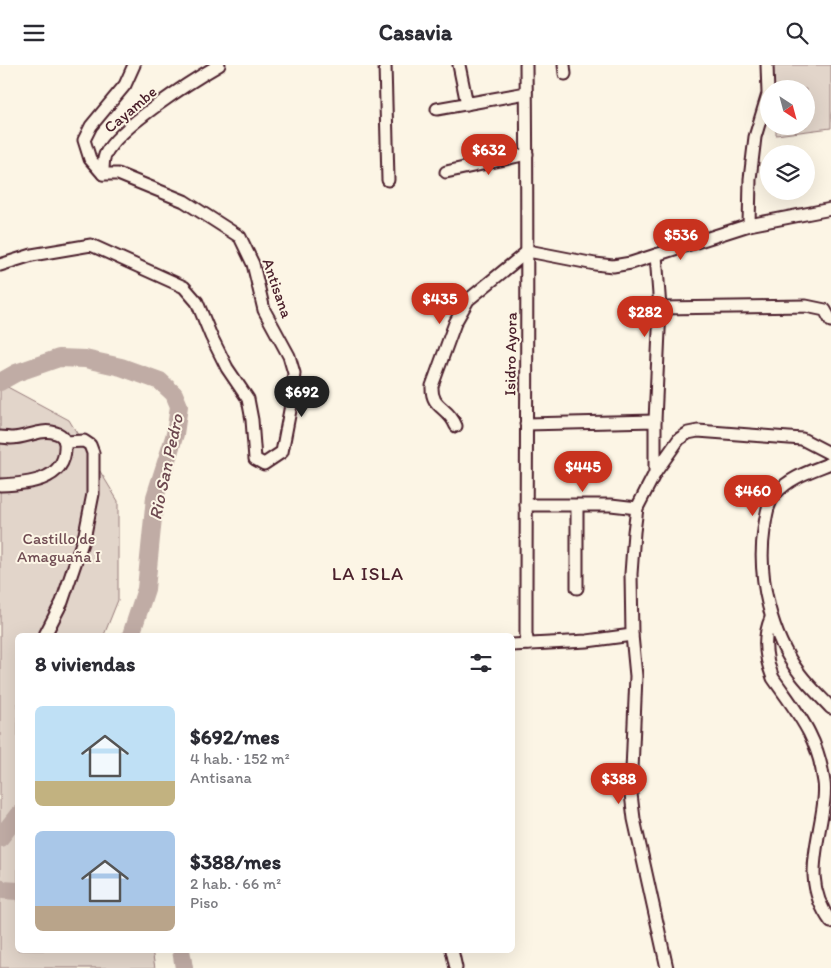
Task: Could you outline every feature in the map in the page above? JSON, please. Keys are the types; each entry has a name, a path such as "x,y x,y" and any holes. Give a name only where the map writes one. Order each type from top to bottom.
{"street":[{"path":"103,174 90,159 84,140 92,125 125,85 134,65"},
{"name":"Cayambe","path":"103,174 105,155 112,143 126,130 188,83 220,65"},
{"path":"385,65 388,180"},
{"path":"459,65 467,103"},
{"name":"Isidro Ayora","path":"526,65 528,251 526,634 528,644"},
{"path":"750,225 750,179 755,137 768,94 768,65"},
{"path":"437,109 526,93"},
{"path":"446,172 527,154"},
{"name":"Antisana","path":"0,265 32,255 91,245 184,287 197,302 227,368 248,399 252,420 255,459 264,464 282,452 292,405 294,373 289,357 264,310 253,264 240,237 184,201 118,174 103,174"},
{"path":"456,426 453,419 437,403 432,395 432,385 455,323 468,300 528,251 613,266 631,263 750,225 831,209"},
{"path":"656,255 660,308 655,421 656,473"},
{"path":"660,308 806,306 825,310 831,321"},
{"path":"526,424 655,421"},
{"path":"0,437 12,438 45,430 59,433 64,442 64,457 58,469 52,475 0,485"},
{"path":"667,968 634,819 631,794 636,677 632,635 631,574 637,509 656,473 679,439 688,433 698,431 802,439 831,454"},
{"path":"46,633 62,602 85,534 93,494 93,453 90,445 84,441 64,442"},
{"path":"831,463 793,479 774,496 768,507 763,536 762,566 771,618 786,652 800,674 831,708"},
{"path":"526,505 611,505 637,509"},
{"path":"577,506 577,588"},
{"path":"771,618 765,632 769,669 773,678 808,728 820,759 825,784 813,875 821,908 831,922"},
{"path":"515,645 587,641 632,635"},
{"path":"453,953 456,968"}],"green space":[{"path":"773,65 831,65 831,128 815,130 815,80 774,80"},
{"name":"Castillo de Amaguaña I","path":"0,383 69,420 118,501 118,600 105,633 15,633 15,953 152,953 155,968 0,968"}],"waterway":[{"name":"Rio San Pedro","path":"0,382 16,373 59,358 85,359 121,367 160,381 174,394 179,406 175,434 155,497 146,589 132,633"},
{"name":"Rio San Pedro","path":"0,838 15,819"},
{"name":"Rio San Pedro","path":"0,888 15,891"},
{"name":"Rio San Pedro","path":"182,953 184,968"}],"district":[{"name":"LA ISLA","path":"368,573"}]}
